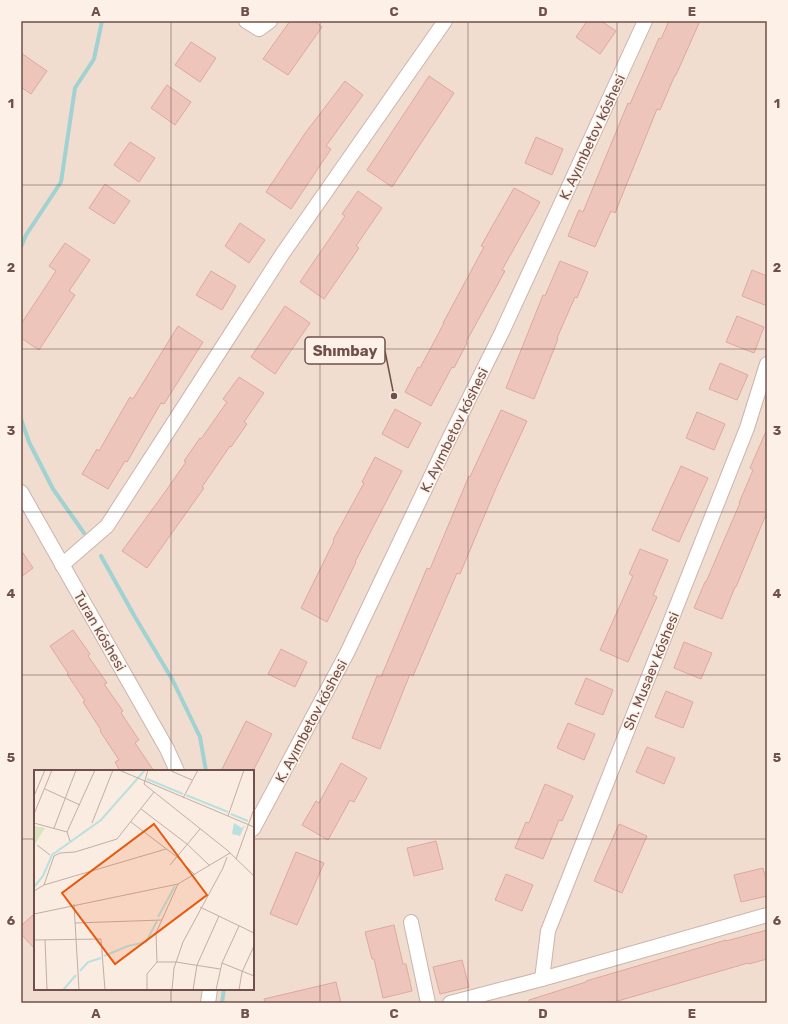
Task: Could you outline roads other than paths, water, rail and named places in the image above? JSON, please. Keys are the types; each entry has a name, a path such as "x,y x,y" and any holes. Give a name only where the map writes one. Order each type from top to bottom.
{"street":[{"path":"246,21 264,25"},
{"path":"62,565 107,526 283,253 445,21"},
{"name":"K. Ayımbetov kóshesi","path":"254,827 347,653 446,445 502,332 642,22"},
{"name":"Sh. Musaev kóshesi","path":"542,979 548,931 747,428 767,364"},
{"name":"Turan kóshesi","path":"21,492 167,748 177,770"},
{"path":"450,1003 542,979 767,915"},
{"path":"411,922 428,1003"},
{"path":"208,1003 210,990"}],"waterway":[{"path":"21,247 26,235 61,182 75,88 94,59 102,21"},
{"path":"21,419 29,442 53,489 84,533"},
{"path":"101,556 172,679 200,737 206,770"},
{"path":"222,1003 224,990"}],"place":[{"name":"Shımbay","path":"394,396"}]}
